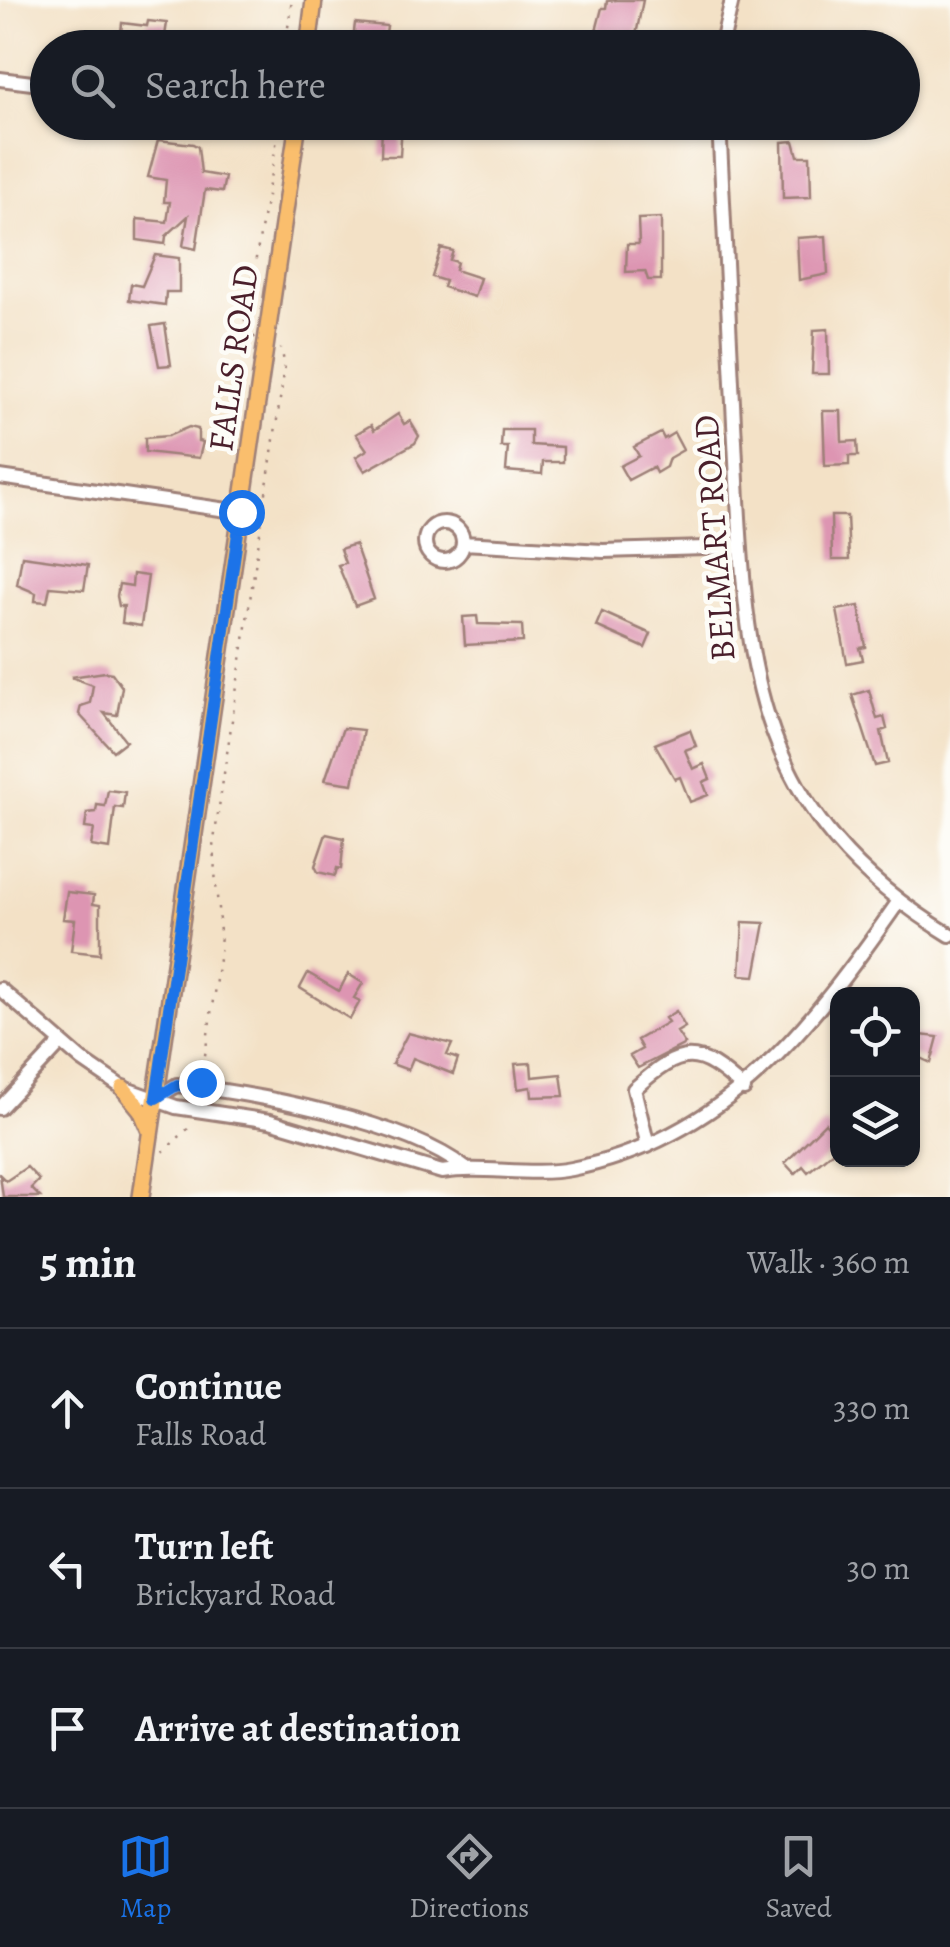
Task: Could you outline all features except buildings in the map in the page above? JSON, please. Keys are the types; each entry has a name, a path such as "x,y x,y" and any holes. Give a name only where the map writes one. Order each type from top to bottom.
{"main road":[{"path":"310,30 314,0"},
{"name":"FALLS ROAD","path":"141,1197 295,140"},
{"path":"123,1088 141,1110 151,1132"}],"street":[{"path":"725,30 732,0"},
{"path":"0,79 30,83"},
{"name":"BELMART ROAD","path":"720,140 740,547 750,657 778,748 830,834 899,901 950,935"},
{"path":"0,477 241,512"},
{"path":"463,543 602,552 740,547"},
{"path":"0,988 61,1043 123,1088 197,1110 270,1122 442,1172 465,1168 508,1172 566,1170 648,1146 707,1116 744,1089 803,1027 899,901"},
{"path":"0,1108 61,1043"},
{"path":"648,1146 634,1089 660,1066 678,1056 695,1055 715,1062 744,1089"},
{"path":"156,1098 177,1085 357,1122 446,1153 465,1168"}],"path":[{"path":"288,30 292,0"},
{"path":"200,1088 221,946 213,847 286,358 278,346 248,334 244,326 277,140"},
{"path":"158,1160 191,1127 197,1110"}],"route":[{"path":"201,1082 200,1088 177,1085 156,1098 241,512"}]}
